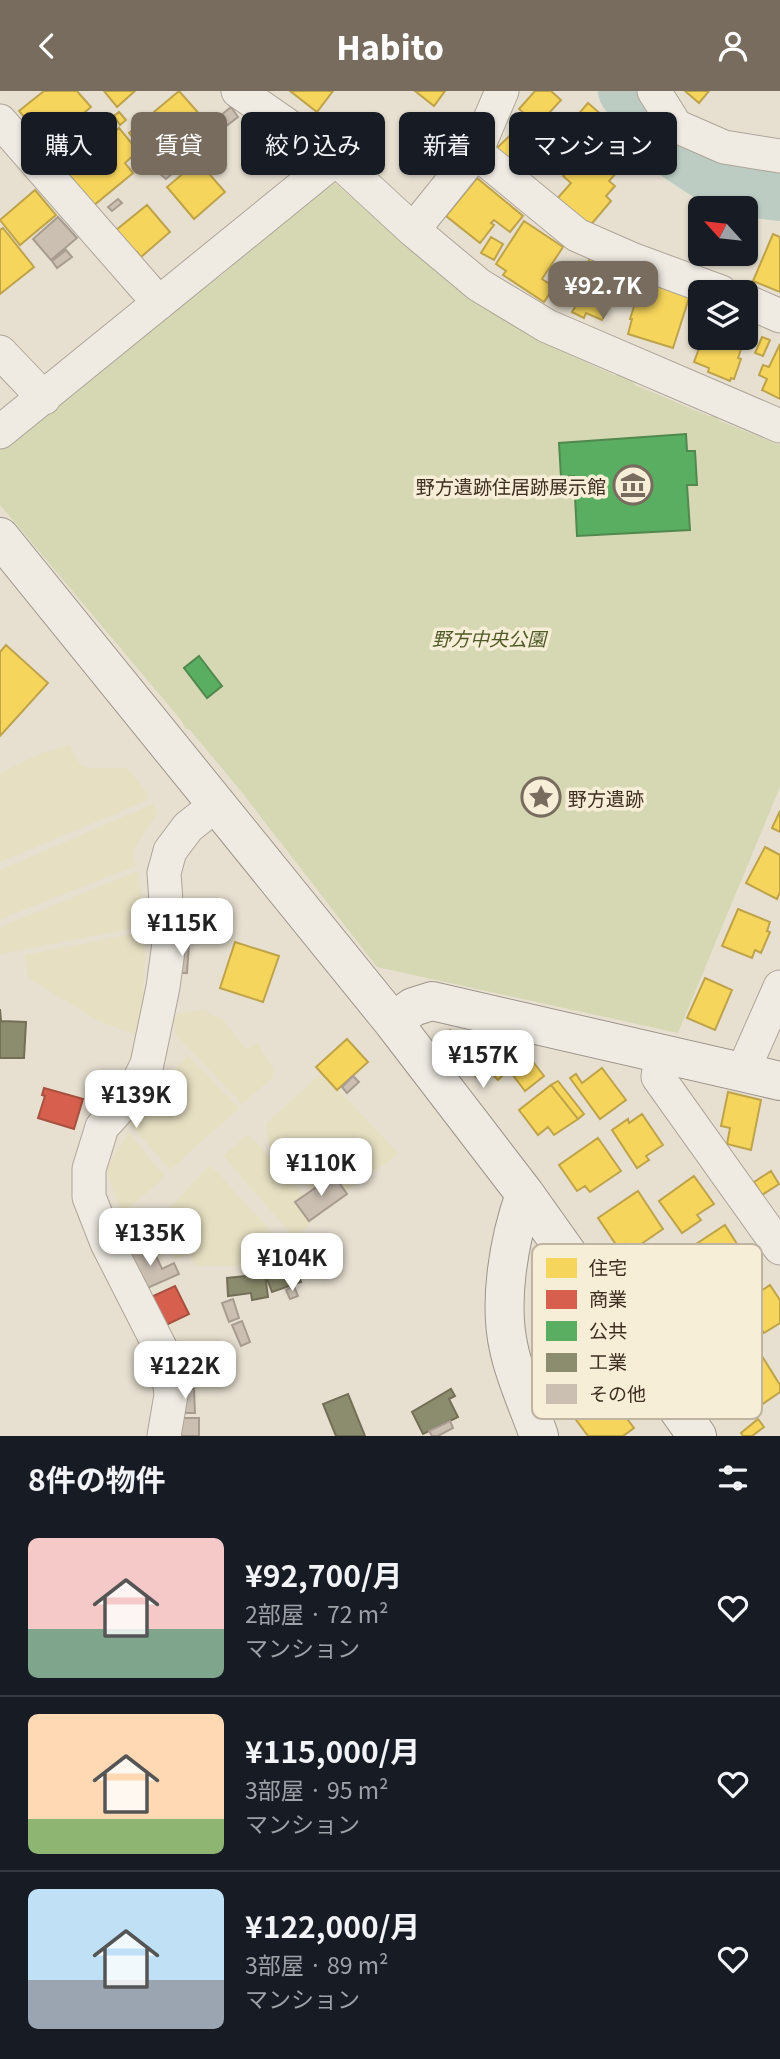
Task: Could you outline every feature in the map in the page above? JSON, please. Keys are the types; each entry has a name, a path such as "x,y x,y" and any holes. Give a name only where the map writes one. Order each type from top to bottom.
{"street":[{"path":"238,91 268,112"},
{"path":"493,112 502,91"},
{"path":"654,91 676,126 724,147 780,156"},
{"path":"0,121 159,303"},
{"path":"495,168 577,235 688,280"},
{"path":"0,432 316,175"},
{"path":"353,175 479,285 547,326 780,426"},
{"path":"413,230 457,175"},
{"path":"758,306 780,316"},
{"path":"0,352 44,398"},
{"path":"0,537 393,1022 561,1244"},
{"path":"164,1436 171,1395 167,1361 107,1243 89,1197 89,1169 102,1127 133,1093 147,1064 163,988 169,943 164,873 170,851 188,827 216,805"},
{"path":"743,1071 780,987"},
{"path":"393,1022 413,1007 432,1001 780,1081"},
{"path":"661,1054 658,1077 780,1248"},
{"path":"525,1194 513,1226 504,1293 508,1348 532,1416"},
{"path":"533,1419 539,1436"},
{"path":"685,1419 697,1436"}],"shaded area":[{"path":"70,745 79,763 89,768 127,768 148,794 148,800 0,862 0,773 39,754"},
{"path":"153,804 157,813 133,851 136,866 0,919 0,870"},
{"path":"138,871 145,926 0,954 0,927"},
{"path":"146,931 143,996 136,1035 97,1020 28,978 25,955"},
{"path":"204,1010 223,1020 246,1049 257,1043 274,1069 272,1078 242,1104 175,1034 174,1018 178,1013"},
{"path":"188,1055 239,1108 170,1170 130,1123"},
{"path":"322,1072 399,1154 325,1206 269,1146 266,1124"},
{"path":"128,1132 165,1177 122,1214 106,1170"},
{"path":"248,1134 321,1213 295,1238 223,1156"},
{"path":"209,1166 290,1252 264,1266 196,1266 190,1255 174,1259 153,1225"}],"green space":[{"name":"野方中央公園","path":"335,183 389,230 540,341 614,375 626,377 635,385 709,416 716,416 720,421 780,445 780,787 678,1033 377,967 240,790 190,730 185,728 0,505 0,449 205,282 218,278 251,244 258,244 292,214 302,209 303,204 320,190"}],"building: 住宅":[{"path":"44,91 77,91 91,107 85,112 21,113 19,111"},
{"path":"104,91 135,91 117,107"},
{"path":"179,91 198,112 154,112"},
{"path":"290,91 333,91 317,112"},
{"path":"415,91 445,91 434,106"},
{"path":"535,91 551,91 561,100 550,112 523,112 519,109"},
{"path":"685,91 709,91 699,103"},
{"path":"588,103 598,112 580,112"},
{"path":"119,112 126,120 120,125 117,120"},
{"path":"119,128 131,143 131,157 125,163 131,175 93,206 67,175 117,175"},
{"path":"509,136 509,162 496,149"},
{"path":"181,175 210,175 225,192 194,219 167,187"},
{"path":"614,175 609,181 615,186 606,196 611,201 588,228 556,200 571,183 563,176"},
{"path":"477,178 523,216 510,232 494,220 491,223 494,225 480,243 446,216"},
{"path":"35,190 56,215 20,245 0,220"},
{"path":"147,205 170,232 141,257 137,252 130,259 110,235"},
{"path":"524,221 563,247 542,279 554,287 544,302 503,275 506,271 496,264"},
{"path":"3,228 34,267 0,294 0,230"},
{"path":"773,234 780,237 780,292 753,280"},
{"path":"491,237 503,244 494,260 481,253"},
{"path":"590,258 625,274 602,320 586,313 584,318 572,312 575,307 568,303"},
{"path":"559,268 567,272 560,285 552,282"},
{"path":"643,279 688,294 673,348 628,334"},
{"path":"762,337 770,340 763,356 755,353"},
{"path":"780,344 780,399 762,390 767,379 759,375 763,365 769,367"},
{"path":"698,350 741,350 738,358 741,359 734,379 731,378 730,381 708,372 709,368 694,362"},
{"path":"6,645 48,683 0,736 0,652"},
{"path":"780,811 780,832 772,828"},
{"path":"765,847 780,855 780,892 777,899 746,883"},
{"path":"738,909 770,922 767,931 770,932 761,953 755,950 752,958 722,946"},
{"path":"235,942 279,956 263,1002 220,988"},
{"path":"705,978 732,990 715,1030 687,1018"},
{"path":"450,1030 462,1041 445,1055 434,1042"},
{"path":"468,1037 486,1041 495,1052 500,1048 515,1063 498,1080 486,1068 476,1077 453,1049"},
{"path":"347,1039 368,1062 337,1090 316,1067"},
{"path":"520,1045 544,1076 525,1091 512,1074 520,1069 508,1054"},
{"path":"602,1068 626,1100 600,1119 570,1078 576,1074 582,1083"},
{"path":"558,1081 584,1114 578,1119 551,1085"},
{"path":"551,1085 578,1119 554,1135 548,1127 538,1135 519,1110"},
{"path":"728,1092 761,1100 751,1150 727,1144 730,1128 721,1126"},
{"path":"642,1114 663,1145 646,1156 649,1160 637,1168 612,1130 628,1119 629,1123"},
{"path":"598,1138 621,1171 590,1192 585,1186 577,1191 559,1165"},
{"path":"771,1171 779,1184 762,1195 754,1182"},
{"path":"694,1176 714,1204 697,1215 701,1220 682,1233 659,1201"},
{"path":"638,1191 663,1229 641,1244 616,1244 598,1218"},
{"path":"725,1225 737,1244 696,1244"},
{"path":"770,1285 780,1300 780,1323 764,1333 762,1330 762,1290"},
{"path":"762,1356 780,1385 780,1392 762,1404"},
{"path":"575,1419 627,1419 634,1428 623,1436 588,1436"},
{"path":"758,1419 764,1427 752,1436 743,1436 741,1433"}],"building: 商業":[{"path":"44,1088 83,1099 74,1129 38,1118 45,1096 42,1095"},
{"path":"175,1286 189,1314 162,1327 149,1298"}],"building: 公共":[{"name":"野方遺跡住居跡展示館","path":"686,434 687,451 695,451 697,485 687,485 690,530 577,536 574,476 561,477 559,443"},
{"path":"199,656 222,686 207,698 184,668"}],"building: 工業":[{"path":"0,1009 1,1021 26,1022 24,1058 0,1058"},
{"path":"295,1266 301,1282 272,1292 266,1276"},
{"path":"265,1274 268,1297 252,1300 251,1293 228,1296 227,1278"},
{"path":"451,1389 455,1396 449,1399 458,1417 423,1434 412,1412"},
{"path":"348,1394 365,1436 336,1436 323,1404"}],"building: その他":[{"path":"231,107 238,117 227,125 225,112"},
{"path":"118,199 122,203 112,211 108,207"},
{"path":"58,217 77,238 51,260 33,239"},
{"path":"66,250 72,257 57,268 52,261"},
{"path":"177,943 189,943 187,973 175,973"},
{"path":"353,1076 359,1082 347,1093 342,1087"},
{"path":"334,1175 347,1194 309,1221 295,1202"},
{"path":"151,1245 162,1269 174,1263 179,1274 143,1290 127,1256"},
{"path":"294,1286 298,1296 290,1299 286,1290"},
{"path":"233,1299 239,1318 229,1322 222,1303"},
{"path":"242,1321 250,1342 241,1346 232,1325"},
{"path":"174,1389 194,1389 195,1413 175,1413"},
{"path":"171,1418 199,1418 199,1436 171,1436"},
{"path":"450,1421 453,1428 438,1436 432,1436 429,1431"}],"waterway":[{"path":"625,91 665,146 709,175 747,190 780,194"}],"place":[{"name":"野方遺跡住居跡展示館","path":"633,485"},
{"name":"野方遺跡","path":"541,797"}]}
